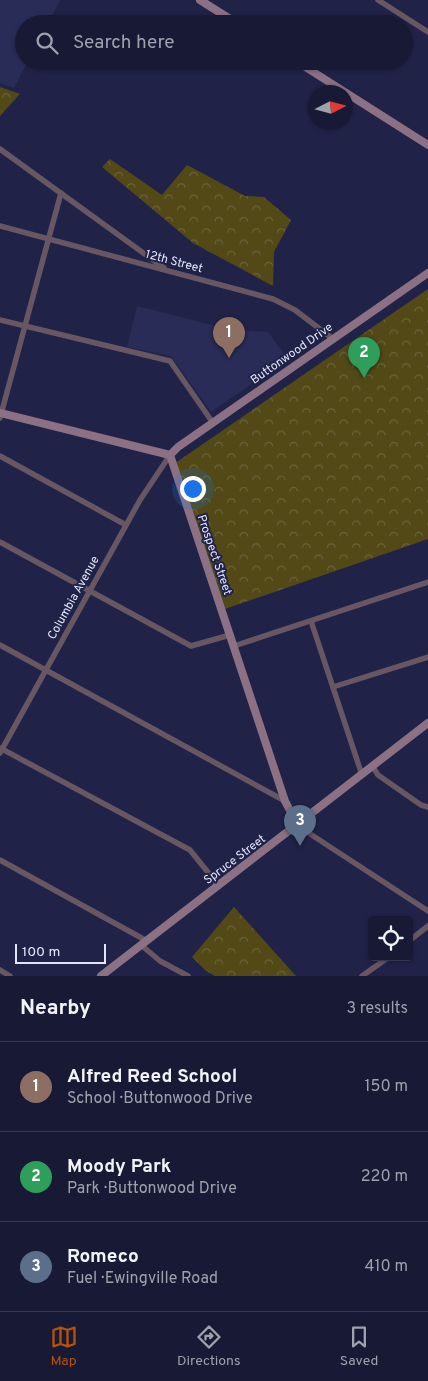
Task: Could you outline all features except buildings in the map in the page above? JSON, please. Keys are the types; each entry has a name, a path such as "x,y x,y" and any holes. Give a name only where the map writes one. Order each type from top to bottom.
{"street":[{"path":"200,0 224,15"},
{"path":"378,0 401,15"},
{"path":"413,22 428,32"},
{"path":"310,70 428,145"},
{"path":"0,149 168,271"},
{"path":"61,193 1,415 170,455"},
{"name":"12th Street","path":"0,226 273,299 295,310 333,339"},
{"name":"Buttonwood Drive","path":"170,455 428,273"},
{"path":"0,320 170,361 213,423"},
{"name":"Columbia Avenue","path":"1,750 126,525 170,455"},
{"name":"Prospect Street","path":"170,455 285,802 298,826"},
{"path":"0,456 126,525"},
{"path":"0,542 191,646 230,634"},
{"path":"234,646 428,582"},
{"path":"311,621 362,775"},
{"path":"0,645 285,802"},
{"path":"333,687 428,658"},
{"name":"Spruce Street","path":"101,976 298,826 428,723"},
{"path":"1,750 190,850 219,886"},
{"path":"373,767 378,774 421,805 428,807"},
{"path":"298,826 428,911"},
{"path":"0,860 144,943 160,960 188,976"},
{"path":"413,938 428,926"},
{"path":"362,976 383,961"},
{"path":"0,970 10,976"}],"shaded area":[{"path":"0,0 60,0 52,15 15,15 15,70 23,70 14,88 0,83"},
{"path":"137,306 232,330 268,332 288,359 211,412 171,356 127,347"}],"green space":[{"path":"0,87 20,94 0,116"},
{"path":"110,159 162,195 187,165 245,196 264,197 291,220 274,252 273,286 193,243 102,167"},
{"path":"428,289 428,539 222,610 171,466"},
{"path":"234,907 296,976 215,976 205,970 192,957"}],"place":[{"name":"Alfred Reed School","path":"229,358"},
{"name":"Moody Park","path":"364,378"},
{"name":"Romeco","path":"300,846"}]}
